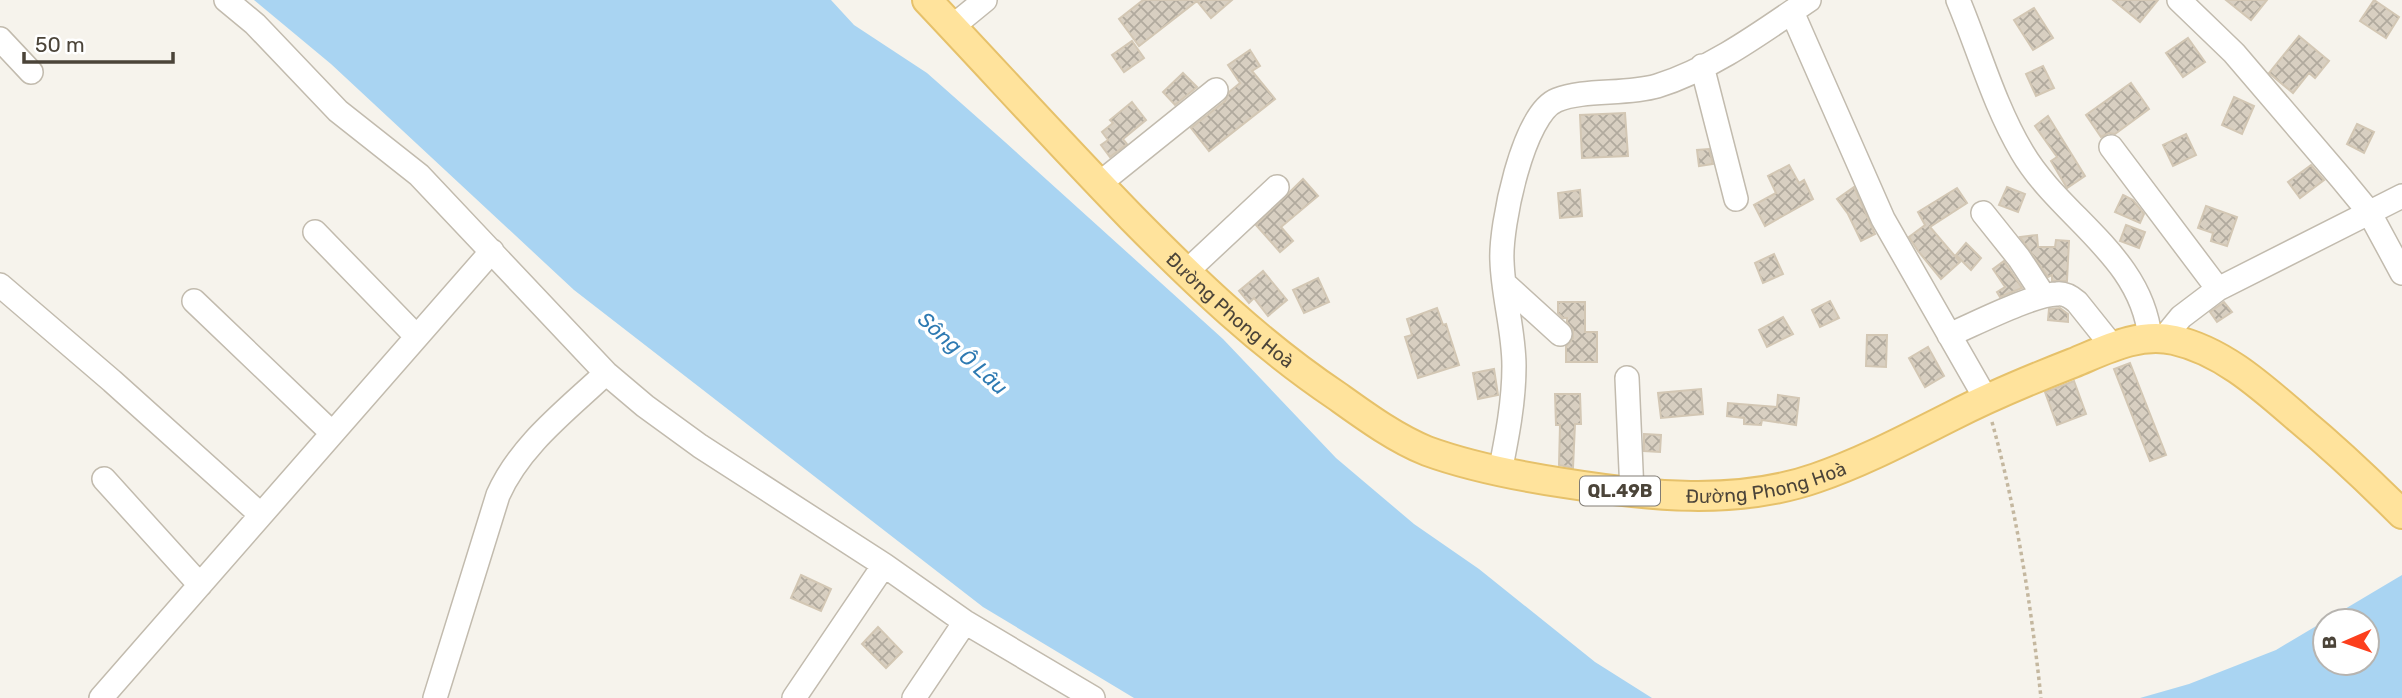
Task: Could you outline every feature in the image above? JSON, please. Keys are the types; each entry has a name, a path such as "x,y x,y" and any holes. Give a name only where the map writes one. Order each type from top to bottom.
{"main road":[{"name":"Đường Phong Hoà","path":"927,0 1185,273 1247,329 1383,428 1424,450 1500,472 1632,493 1726,494 1780,489 1840,469 1986,399 2113,347 2136,339 2156,338"},
{"path":"2156,338 2176,341 2206,352 2260,385 2365,477 2402,514"}],"street":[{"path":"226,0 255,24 338,111 419,175 606,373 645,407 884,565 965,622 1093,698"},
{"path":"952,27 985,0"},
{"path":"1958,0 1994,93 2023,154 2042,180 2117,262 2143,305 2156,338 2218,289 2402,196"},
{"path":"2179,0 2234,53 2369,212 2402,273"},
{"path":"1500,472 1509,429 1514,370 1502,244 1507,209 1535,121 1545,108 1564,98 1656,86 1702,66 1749,40 1800,6 1883,219 1986,399"},
{"path":"0,39 31,72"},
{"path":"1702,66 1736,199"},
{"path":"1099,184 1216,90"},
{"path":"2111,147 2218,289"},
{"path":"1185,273 1277,187"},
{"path":"1983,213 2019,258 2044,296"},
{"path":"315,232 416,336"},
{"path":"107,696 260,514 492,251"},
{"path":"1505,284 1560,334"},
{"path":"0,285 113,381 260,514"},
{"path":"1949,335 2044,296 2060,293 2070,297 2113,347"},
{"path":"194,301 331,432"},
{"path":"435,698 504,480 536,439 606,373"},
{"path":"1627,378 1632,493"},
{"path":"104,479 200,585"},
{"path":"794,698 884,565"},
{"path":"914,698 965,622"}],"path":[{"path":"1986,399 2019,540 2031,609 2041,698"}],"water":[{"name":"Sông Ô Lâu","path":"254,0 831,0 854,25 927,73 1223,339 1336,458 1414,524 1479,569 1595,662 1652,698 1134,698 983,607 574,290 331,64"},
{"path":"2402,575 2402,698 2140,698 2189,684 2276,650 2311,629 2311,677 2381,677 2381,607 2348,607"}],"building":[{"path":"1143,0 1232,0 1211,18 1197,1 1139,46 1119,19"},
{"path":"2113,0 2158,0 2140,22"},
{"path":"2226,0 2267,0 2251,20"},
{"path":"2374,0 2399,17 2386,38 2360,21"},
{"path":"2034,8 2053,38 2033,50 2014,20"},
{"path":"2299,36 2329,61 2315,78 2309,73 2293,93 2269,73"},
{"path":"2188,38 2205,62 2183,77 2166,53"},
{"path":"1132,41 1144,58 1124,72 1112,55"},
{"path":"1250,50 1260,66 1252,71 1275,99 1209,151 1191,128 1225,101 1229,92 1240,83 1228,65"},
{"path":"2043,66 2054,88 2036,96 2026,74"},
{"path":"1183,73 1197,87 1175,105 1163,92"},
{"path":"2131,83 2149,109 2115,134 2109,133 2101,137 2086,115"},
{"path":"2234,97 2254,106 2242,134 2222,125"},
{"path":"1132,102 1146,120 1123,139 1127,144 1110,157 1101,145 1108,140 1102,132 1113,123 1110,120"},
{"path":"1625,113 1628,156 1582,158 1580,115"},
{"path":"2048,116 2085,176 2067,188 2051,161 2057,157 2035,126"},
{"path":"2357,124 2374,132 2364,153 2347,144"},
{"path":"2186,134 2196,155 2173,166 2163,145"},
{"path":"1709,149 1713,164 1699,166 1697,150"},
{"path":"1789,165 1799,183 1804,180 1813,199 1765,226 1754,205 1776,193 1768,176"},
{"path":"2311,165 2324,180 2300,198 2288,182"},
{"path":"1303,179 1318,196 1281,227 1293,241 1280,252 1256,225"},
{"path":"1854,187 1875,234 1861,241 1848,214 1837,199"},
{"path":"2007,187 2025,194 2018,212 1999,205"},
{"path":"1957,188 1967,203 1930,227 1960,262 1941,279 1909,237 1925,225 1918,212"},
{"path":"1580,190 1582,216 1560,218 1558,193"},
{"path":"2123,195 2133,200 2144,214 2140,223 2115,212"},
{"path":"2206,206 2237,217 2227,246 2211,241 2213,233 2198,228"},
{"path":"2126,225 2145,232 2139,248 2120,241"},
{"path":"2037,235 2038,247 2055,247 2056,240 2069,241 2067,281 2052,281 2052,275 2048,277 2020,237"},
{"path":"1966,243 1981,258 1971,270 1956,255"},
{"path":"1774,254 1783,274 1763,283 1755,263"},
{"path":"2004,261 2022,288 2000,297 1997,292 2005,287 1993,269"},
{"path":"1263,271 1287,300 1268,316 1254,298 1249,303 1239,291"},
{"path":"1318,278 1329,302 1304,313 1293,290"},
{"path":"1830,301 1839,318 1820,327 1812,310"},
{"path":"1558,302 1585,302 1585,332 1597,332 1597,362 1566,362 1566,346 1573,338 1573,330 1567,318 1558,313"},
{"path":"2224,302 2232,312 2217,322 2210,312"},
{"path":"1437,308 1443,325 1446,324 1459,365 1418,378 1405,337 1412,335 1407,319"},
{"path":"2060,308 2068,314 2068,322 2048,320 2049,309"},
{"path":"1783,317 1793,334 1767,347 1759,330"},
{"path":"1867,335 1887,335 1886,367 1866,366"},
{"path":"1928,347 1944,376 1925,387 1909,358"},
{"path":"2130,363 2166,455 2150,461 2114,369"},
{"path":"1494,369 1498,395 1478,399 1473,373"},
{"path":"2074,381 2086,414 2057,425 2045,392"},
{"path":"1701,389 1703,414 1661,418 1658,393"},
{"path":"1555,394 1580,394 1581,424 1575,424 1573,468 1559,465 1560,425 1556,425"},
{"path":"1778,395 1799,398 1796,425 1762,420 1761,425 1744,424 1744,418 1727,416 1728,403 1777,407"},
{"path":"1644,434 1661,435 1660,452 1644,451"},
{"path":"801,575 831,589 821,611 791,598"},
{"path":"878,627 902,652 886,668 862,644"}]}
